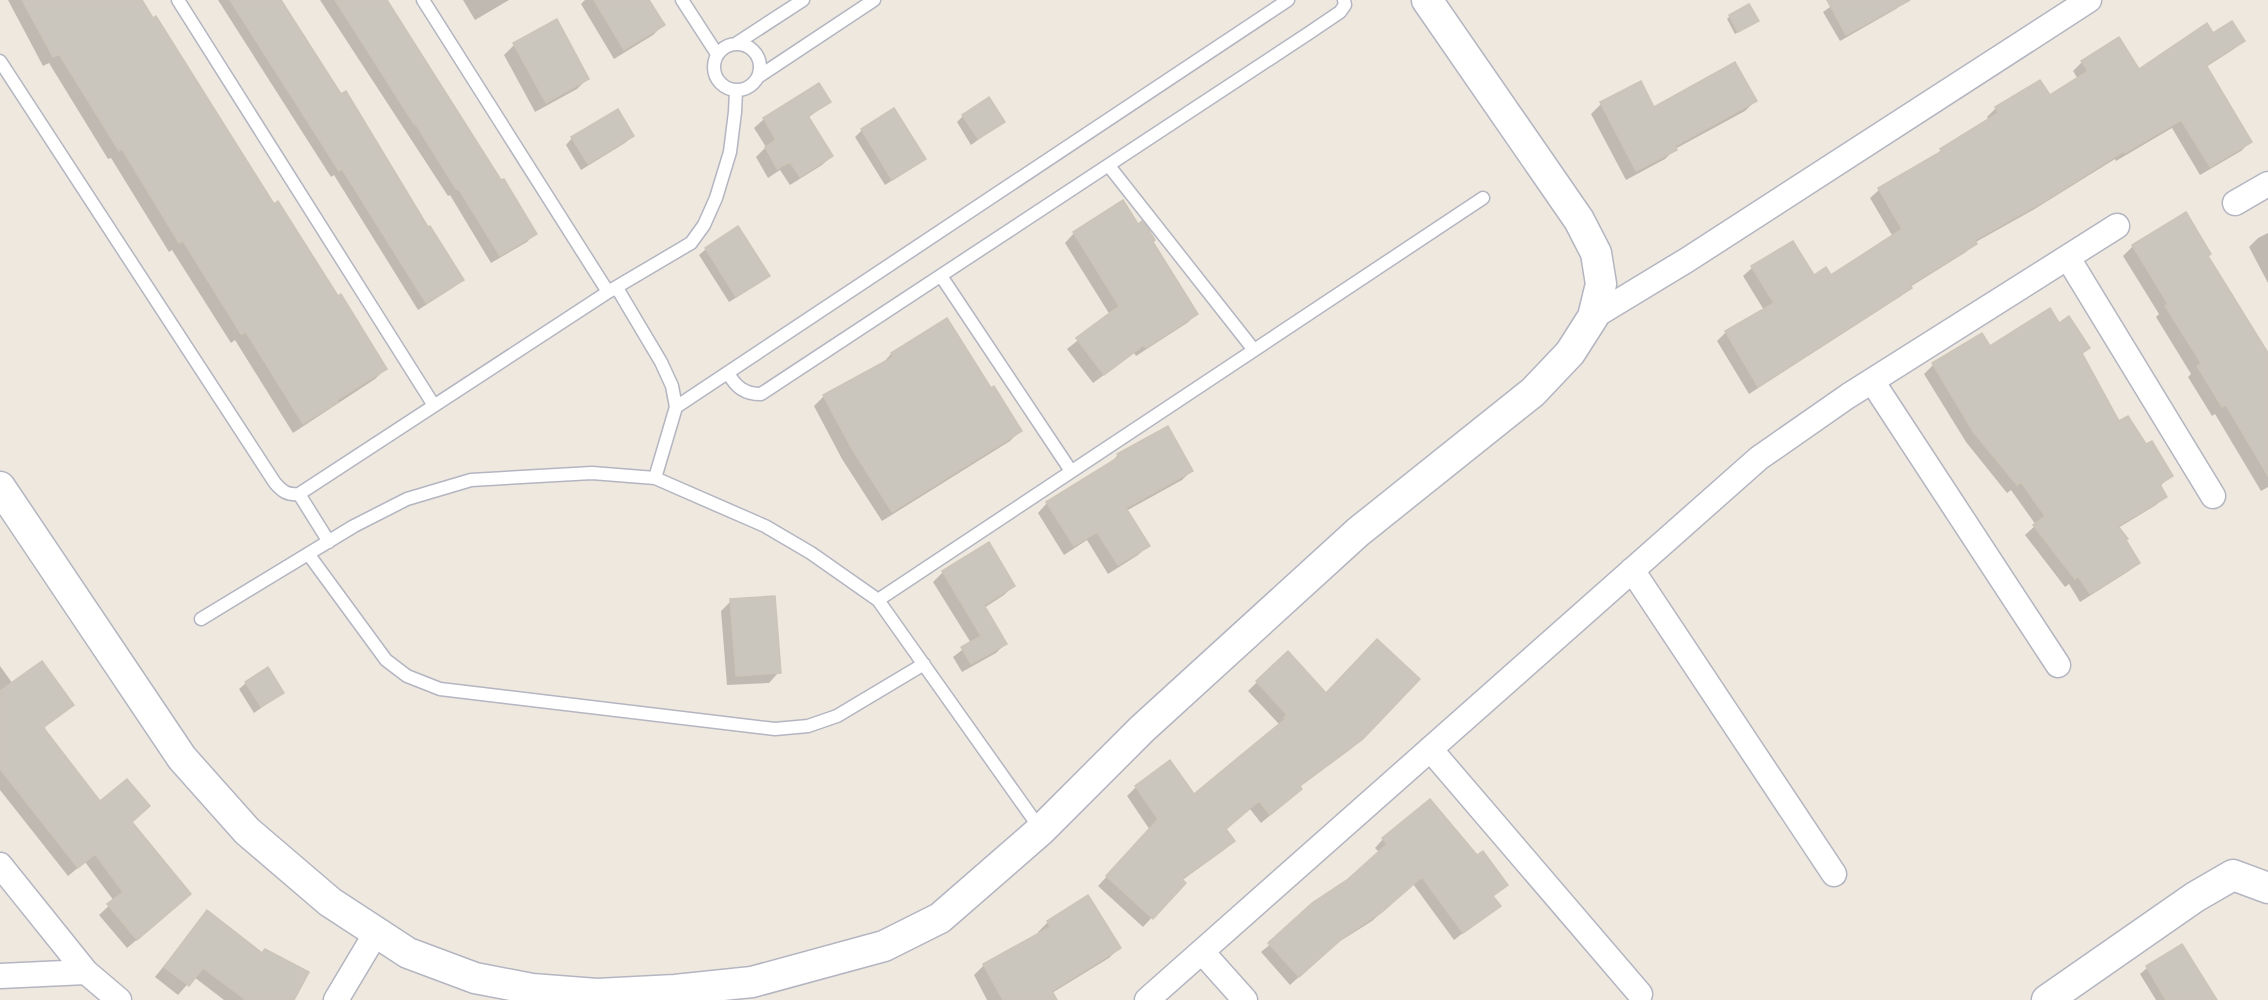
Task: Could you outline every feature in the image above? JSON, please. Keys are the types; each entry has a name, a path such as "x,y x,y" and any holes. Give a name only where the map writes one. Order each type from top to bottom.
{"street":[{"path":"0,487 182,758 247,831 330,902 408,953 464,974 532,989 597,994 675,990 752,982 884,946 940,918 1041,830 1142,729 1358,532 1533,392 1570,352 1593,317 1601,284 1596,253 1579,220 1427,0"},
{"path":"1593,317 1687,260 2089,0"},
{"path":"2235,203 2268,184"},
{"path":"1147,1000 1203,953 1759,458 1872,381 2118,226"},
{"path":"2068,258 2213,496"},
{"path":"1872,381 2058,665"},
{"path":"1632,570 1834,874"},
{"path":"1430,749 1640,994"},
{"path":"0,865 86,972 119,1000"},
{"path":"2047,1000 2195,897 2234,875 2268,888"},
{"path":"336,1000 376,933"},
{"path":"1203,953 1245,1000"},
{"path":"0,976 86,972"}],"lane":[{"path":"178,0 433,404"},
{"path":"423,0 661,362 672,386 676,406 655,478"},
{"path":"682,0 717,54"},
{"path":"803,0 737,43 726,46 717,54 714,60 714,75 723,86 736,90 745,89 758,77 874,0"},
{"path":"676,406 1288,0"},
{"path":"728,372 740,389 750,394 761,394 1310,33 1340,12 1345,3"},
{"path":"737,43 752,49 757,55 760,62 758,77"},
{"path":"0,61 275,483 285,493 298,494 433,404 612,290 691,243 704,225 716,198 730,152 736,90"},
{"path":"1109,166 1254,350"},
{"path":"878,600 1483,198"},
{"path":"941,276 1071,471"},
{"path":"201,619 329,542 407,499 471,480 592,473 655,478 765,526 878,600 1041,830"},
{"path":"298,494 329,542"},
{"path":"309,555 386,660 407,676 440,689 775,729 808,726 837,716 924,664"}],"building":[{"path":"22,0 142,0 153,18 156,16 274,204 278,201 338,296 341,294 387,369 303,424 246,332 241,334 183,241 179,243 122,149 119,151 59,54 53,57"},
{"path":"230,0 281,0 341,94 346,91 428,227 430,226 464,280 426,303 342,169 339,171"},
{"path":"335,0 387,0 501,180 504,179 537,234 500,256"},
{"path":"594,0 649,0 665,25 624,50"},
{"path":"1827,0 1910,0 1846,35"},
{"path":"1749,4 1759,21 1738,32 1729,15"},
{"path":"557,19 589,79 546,103 513,43"},
{"path":"2232,21 2245,41 2206,65 2252,142 2210,167 2181,120 2125,153 2124,151 2043,202 1975,240 1977,244 1910,285 1912,288 1758,387 1725,331 1774,303 1751,266 1793,241 1814,275 1826,267 1831,275 1902,229 1878,188 1942,151 1940,149 1998,113 1995,107 2040,80 2050,95 2088,71 2081,61 2119,37 2139,69 2207,23 2213,33"},
{"path":"1735,62 1757,101 1675,146 1677,150 1636,171 1600,102 1641,81 1654,107"},
{"path":"819,83 831,102 808,116 833,156 800,177 790,162 777,169 765,147 776,140 763,118"},
{"path":"989,97 1005,122 978,139 962,115"},
{"path":"894,108 926,159 892,180 861,129"},
{"path":"618,109 634,136 588,164 571,137"},
{"path":"1123,200 1138,224 1142,221 1147,227 1155,240 1153,242 1198,314 1146,348 1144,345 1104,375 1076,338 1119,306 1073,232"},
{"path":"2186,212 2211,254 2208,256 2268,353 2268,476 2226,405 2222,407 2197,366 2201,363 2165,306 2168,304 2132,245"},
{"path":"738,226 770,276 736,297 705,248"},
{"path":"2050,308 2059,323 2069,316 2090,348 2082,353 2119,421 2128,416 2146,444 2152,441 2173,476 2160,484 2167,497 2118,526 2128,539 2126,540 2140,563 2090,594 2078,576 2075,579 2033,525 2045,516 2021,482 2017,485 1974,433 1932,363 1982,333 1990,346"},
{"path":"947,318 991,388 994,386 1022,431 892,512 852,449 823,395 893,357 891,353"},
{"path":"1168,426 1193,471 1126,508 1150,546 1118,565 1097,532 1074,546 1046,502 1119,457 1117,454"},
{"path":"989,542 1015,586 984,605 1007,644 971,664 961,647 981,636 942,571"},
{"path":"775,596 781,673 736,676 730,599"},
{"path":"1377,639 1420,679 1363,739 1300,786 1302,789 1270,815 1259,801 1226,829 1235,841 1182,879 1186,883 1153,919 1106,876 1158,819 1135,786 1170,760 1194,794 1285,719 1287,715 1256,681 1288,651 1326,693"},
{"path":"42,661 74,705 44,727 46,731 100,801 127,779 150,806 132,822 191,894 137,940 107,904 123,892 95,854 78,868 0,769 0,691"},
{"path":"268,667 284,693 261,707 245,682"},
{"path":"1430,799 1477,855 1483,851 1508,885 1493,896 1501,906 1463,933 1422,877 1382,912 1344,937 1299,977 1268,943 1312,903 1347,880 1387,844 1382,838"},
{"path":"1088,895 1121,948 1052,991 1057,1000 1003,1000 983,964 1050,927 1047,921"},
{"path":"207,910 262,953 265,949 309,972 294,1000 246,1000 203,968 189,986 164,967"},
{"path":"2182,944 2217,1000 2166,1000 2146,966"}]}
